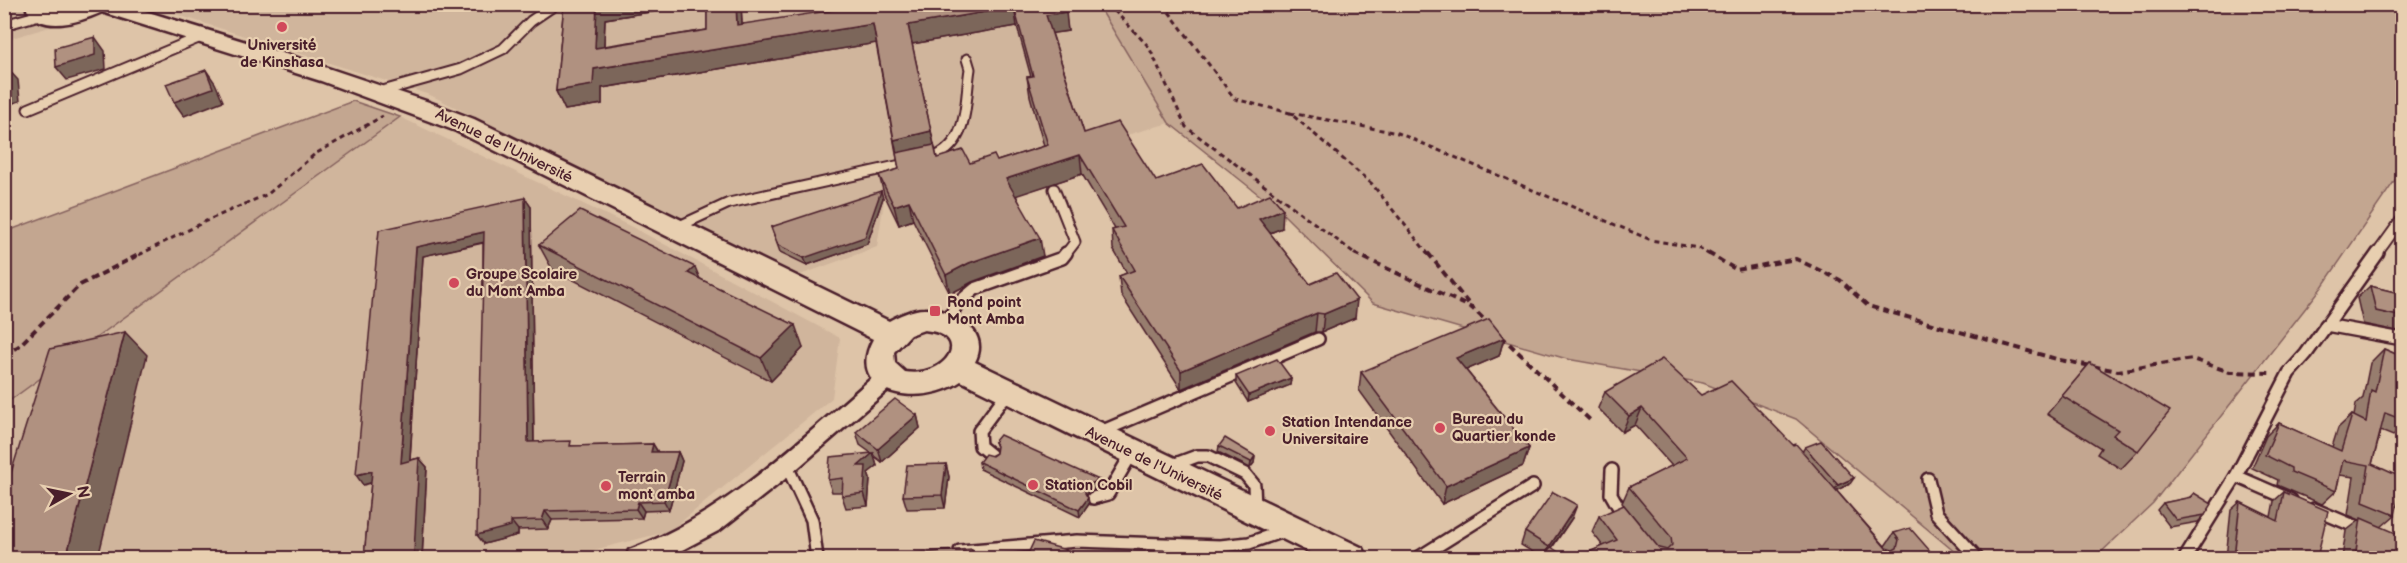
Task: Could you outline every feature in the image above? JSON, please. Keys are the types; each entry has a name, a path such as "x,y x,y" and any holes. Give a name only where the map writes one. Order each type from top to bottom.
{"street":[{"name":"Avenue de l'Université","path":"101,5 407,101 465,125 889,334"},
{"path":"41,9 69,16 101,5"},
{"path":"922,319 940,320 947,323 955,327 964,338 965,353 958,367 943,379 923,385 904,385 888,377 879,364 879,348 889,334 904,324 922,319"},
{"name":"Avenue de l'Université","path":"958,367 1255,514 1352,558"},
{"path":"638,558 682,541 720,518 888,377"}],"lane":[{"path":"379,92 461,69 503,49 531,21 556,4"},
{"path":"4,25 41,9"},
{"path":"28,109 203,36"},
{"path":"672,229 729,203 819,181 936,158 954,145 960,136 970,69 967,58"},
{"path":"947,323 957,304 975,290 1062,258 1075,242 1054,189"},
{"path":"2185,558 2236,476 2289,373 2403,219"},
{"path":"2326,325 2403,339"},
{"path":"1095,434 1318,339"},
{"path":"991,455 980,446 979,431 1008,392"},
{"path":"1093,498 1108,494 1132,453"},
{"path":"786,464 812,520 818,558"},
{"path":"1612,470 1611,494 1615,506 1636,534"},
{"path":"2236,476 2382,538"},
{"path":"1928,479 1936,513 1977,558"},
{"path":"1418,558 1533,486"},
{"path":"946,553 1019,544 1077,541 1220,546 1249,543 1287,529"}],"path":[{"path":"1108,4 1149,47 1186,127 1349,251 1472,308"},
{"path":"1166,4 1166,8 1235,99 1290,113 1398,133 1651,240 1698,248 1737,270 1774,261 1796,259 1840,280 1868,306 2060,360 2118,370 2192,359 2230,372 2289,373"},
{"path":"4,355 19,346 80,285 206,221 268,194 315,154 407,101"},
{"path":"1290,113 1372,184 1472,308 1490,324"},
{"path":"1498,333 1592,422"}],"shaded area":[{"path":"5,5 126,5 5,40"},
{"path":"147,5 1098,5 1169,123 1004,170 996,154 886,188 877,247 800,275 430,95"},
{"path":"1098,5 2402,5 2402,170 2322,287 2153,503 2095,558 1962,558 1796,419 1703,383 1567,359 1373,303 1282,213 1169,123"},
{"path":"353,101 400,117 5,404 5,232"},
{"name":"Groupe Scolaire du Mont Amba","path":"400,117 634,228 840,338 832,398 670,531 562,558 5,558 4,404"}],"building":[{"path":"564,4 597,4 595,48 707,30 707,4 736,4 737,25 860,6 859,4 1064,4 1066,12 1046,15 1084,133 1118,122 1156,181 1203,164 1237,208 1270,194 1283,209 1259,219 1310,284 1336,273 1357,300 1324,314 1317,313 1181,371 1119,276 1135,270 1112,230 1124,227 1080,155 1006,179 1040,238 969,263 946,275 909,201 894,206 879,175 899,169 896,153 934,145 937,158 963,150 970,163 994,155 997,161 1048,145 1027,77 1033,76 1014,7 908,25 931,131 894,140 873,24 594,69 593,85 556,91"},
{"path":"95,37 95,55 56,67 55,48"},
{"path":"4,67 6,67 8,88 4,89"},
{"path":"206,70 213,88 174,102 166,84"},
{"path":"881,191 865,237 804,258 778,245 771,227"},
{"path":"525,198 528,442 571,441 570,446 653,444 651,452 678,452 664,501 638,502 636,509 545,511 542,520 511,521 511,526 477,535 484,232 416,247 401,463 419,458 414,553 393,558 364,558 372,471 356,475 379,230"},
{"path":"580,211 695,267 688,273 795,325 761,358 539,245"},
{"path":"2370,286 2403,294 2403,317 2376,311"},
{"name":"Bureau du Quartier konde","path":"1489,319 1504,338 1456,358 1529,448 1446,486 1361,372"},
{"path":"125,332 66,558 4,558 4,495 50,349"},
{"path":"2384,349 2403,357 2403,420 2385,413 2372,464 2403,478 2395,515 2363,502 2369,465 2343,460 2336,491 2291,472 2291,468 2265,455 2279,423 2341,451 2352,415 2366,422 2371,390 2375,392"},
{"path":"1277,359 1291,378 1249,395 1236,376"},
{"path":"1662,359 1701,395 1731,381 1793,445 1796,444 1886,548 1893,550 1897,548 1899,540 1894,533 1910,528 1931,552 1915,556 1918,558 1895,558 1890,552 1879,558 1592,558 1587,553 1617,540 1599,516 1624,505 1659,548 1667,550 1672,545 1671,537 1629,487 1687,458 1642,408 1629,416 1605,392"},
{"path":"2090,363 2170,411 2138,451 2113,435 2118,430 2062,396"},
{"path":"895,399 917,415 878,449 856,432"},
{"path":"1000,435 1099,480 1086,486 1085,493 1088,498 1079,510 979,462 985,454 992,456 996,453 997,446 994,442"},
{"path":"1225,438 1255,456 1251,462 1219,446"},
{"path":"1821,441 1854,478 1838,485 1805,447"},
{"path":"873,453 858,466 866,466 864,493 842,496 843,478 828,480 830,457"},
{"path":"946,464 942,495 903,496 907,465"},
{"path":"1553,492 1577,505 1549,547 1525,532"},
{"path":"2284,492 2328,511 2317,558 2234,558 2240,502 2278,521"},
{"path":"2194,493 2212,504 2205,515 2176,520 2163,503 2191,497"},
{"path":"2361,518 2403,536 2403,558 2355,558"},
{"path":"1034,541 1066,550 1062,558 1026,558"},
{"path":"1551,547 1566,557 1542,558"},
{"path":"972,549 972,558 915,558 915,553"}],"place":[{"name":"Université de Kinshasa","path":"282,27"},
{"name":"Groupe Scolaire du Mont Amba","path":"454,283"},
{"name":"Rond point Mont Amba","path":"935,311"},
{"name":"Bureau du Quartier konde","path":"1440,428"},
{"name":"Station Intendance Universitaire","path":"1270,431"},
{"name":"Station Cobil","path":"1033,485"},
{"name":"Terrain mont amba","path":"606,486"}]}
